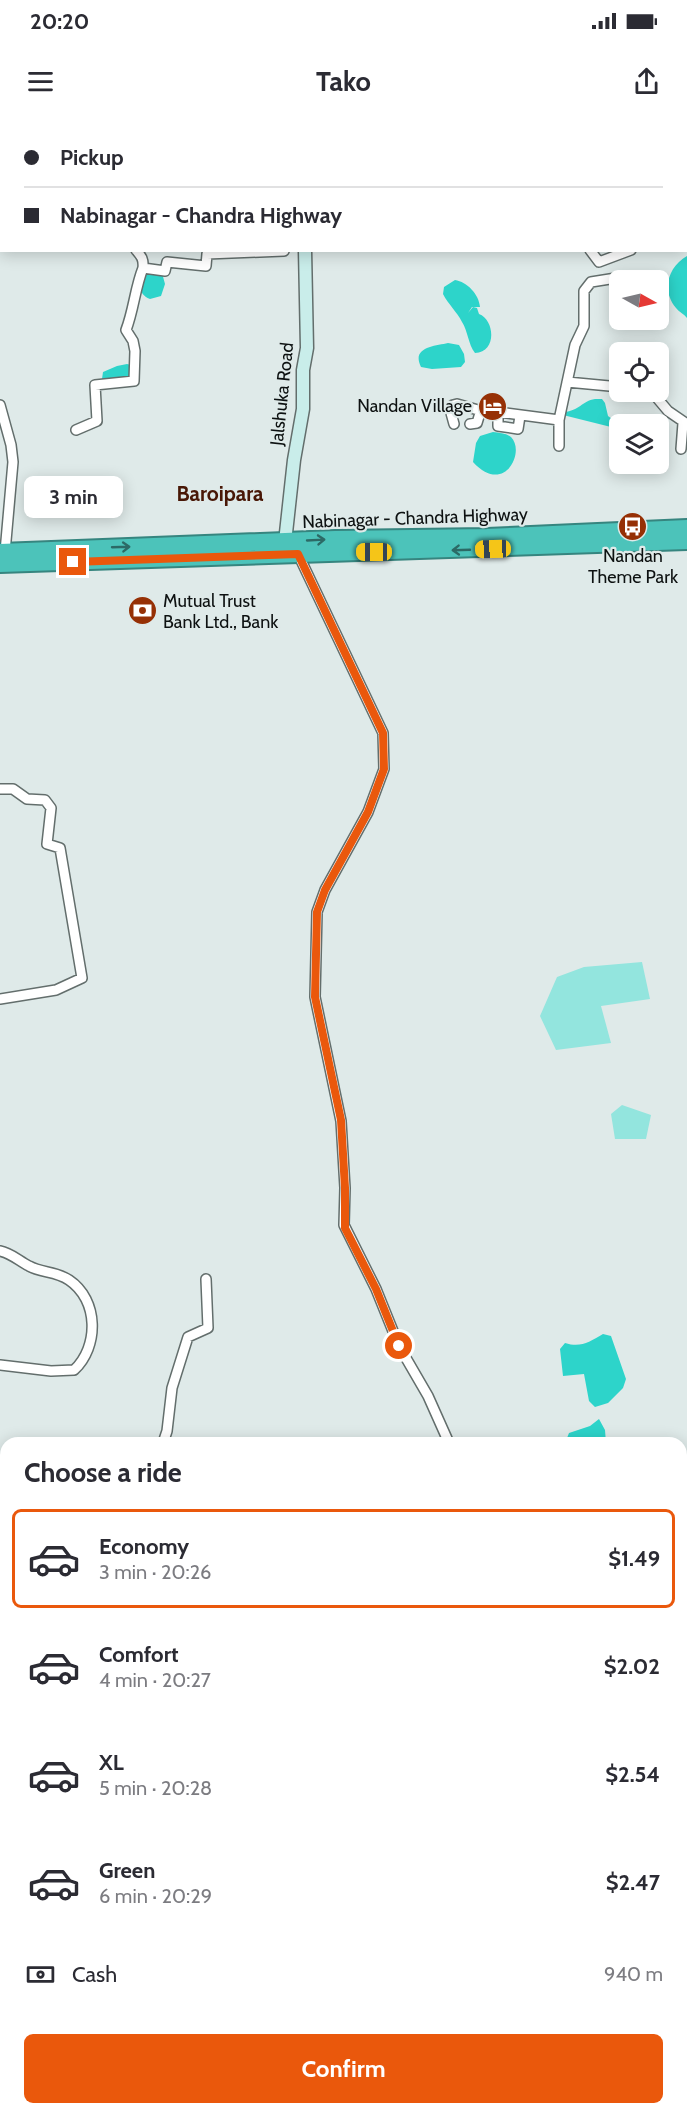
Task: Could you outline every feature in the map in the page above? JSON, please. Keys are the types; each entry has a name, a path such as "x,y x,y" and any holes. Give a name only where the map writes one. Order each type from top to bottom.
{"highway":[{"name":"Nabinagar - Chandra Highway","path":"2,556 298,554 458,550 650,536 687,528"},
{"name":"Nabinagar - Chandra Highway","path":"2,556 285,542 487,537 650,536 687,542"}],"street":[{"path":"189,120 210,120"},
{"path":"76,430 97,421 95,385 134,381 135,351 133,341 126,330 134,308 137,284 144,262 136,252"},
{"path":"143,268 165,271 167,262 206,266 207,252"},
{"name":"Jalshuka Road","path":"285,542 294,460 303,409 303,370 307,348 305,252"},
{"path":"592,252 599,262 626,252"},
{"path":"559,446 559,420 575,345 584,326 584,291 591,282 609,279"},
{"path":"567,382 609,386"},
{"path":"660,402 668,411 685,423 681,449"},
{"path":"454,424 451,413 453,405 457,404 520,416 559,420"},
{"path":"0,405 13,462 2,556"},
{"path":"493,411 498,426 518,429 520,416"},
{"path":"470,424 477,423 493,411"},
{"path":"298,554 383,733 384,769 368,812 325,890 317,912 315,997 341,1120 345,1188 344,1224 376,1289 399,1346 428,1396 446,1437"},
{"path":"0,789 13,789 27,799 45,800 51,808 47,844 60,848 82,978 56,990 0,999"},
{"path":"0,1251 6,1252 29,1267 53,1272 70,1280 85,1297 94,1326 84,1361 74,1370 51,1371 0,1365"},
{"path":"165,1437 172,1388 188,1337 208,1328 206,1278"}],"shaded area":[{"path":"687,256 687,318 671,301 669,294 671,273"},
{"path":"145,272 162,273 165,284 161,296 150,299 141,291"},
{"path":"455,280 464,283 475,293 480,307 473,307 477,308 491,329 490,342 482,351 475,353 464,326 443,294 444,287"},
{"path":"448,343 459,345 464,354 465,362 461,367 432,369 421,367 419,355 422,351"},
{"path":"127,364 131,365 133,374 129,378 102,379 103,372"},
{"path":"602,399 609,417 609,426 563,415 564,412 587,402"},
{"path":"493,432 511,437 516,452 509,468 503,473 494,475 484,471 473,462 476,443 480,436"},
{"path":"642,962 650,999 601,1006 611,1043 556,1050 540,1016 557,977 584,967"},
{"path":"622,1105 651,1115 646,1139 615,1139 611,1114"},
{"path":"603,1334 611,1336 626,1379 623,1388 608,1403 595,1407 589,1401 584,1374 563,1376 560,1349 565,1343 589,1342"},
{"path":"599,1419 605,1430 606,1437 567,1437 569,1433 590,1426"}],"place":[{"name":"Nandan Village","path":"493,406"},
{"name":"Nandan Theme Park","path":"633,527"},
{"name":"Mutual Trust Bank Ltd., Bank","path":"142,611"}],"district":[{"name":"Baroipara","path":"220,493"}],"route":[{"path":"73,562 298,554 383,733 384,769 368,812 325,890 317,912 315,997 341,1120 345,1188 344,1224 376,1289 399,1346"}]}
